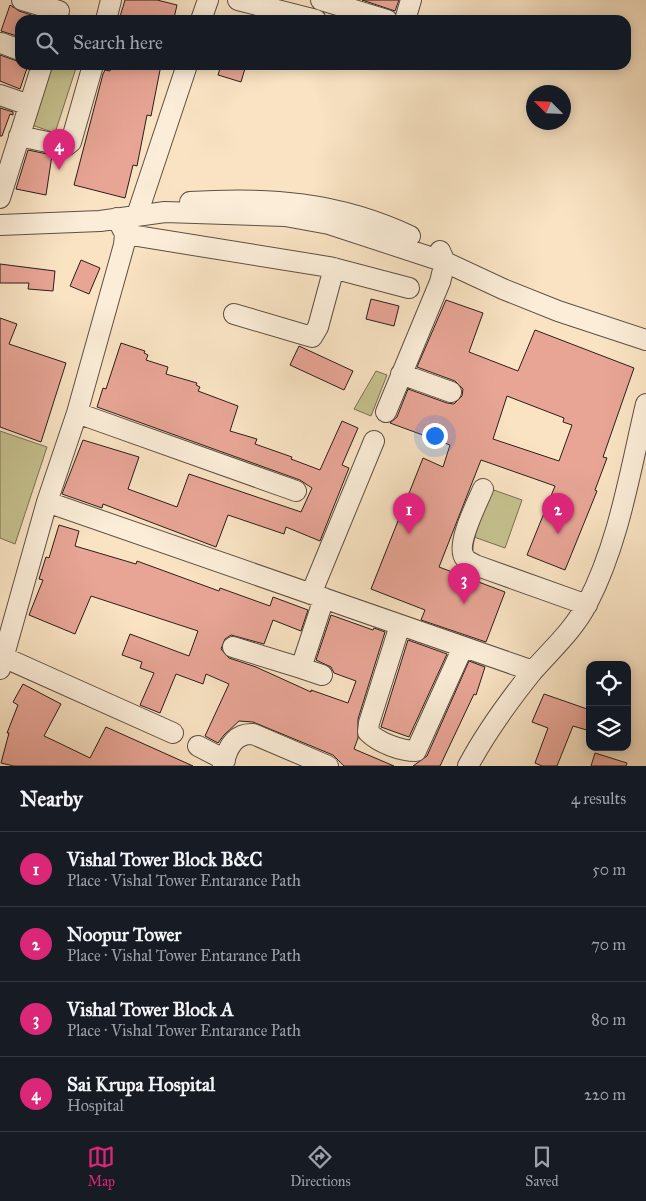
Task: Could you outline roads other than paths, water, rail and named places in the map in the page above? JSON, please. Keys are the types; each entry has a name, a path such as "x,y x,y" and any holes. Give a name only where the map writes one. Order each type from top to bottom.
{"street":[{"path":"22,0 60,10"},
{"path":"107,15 111,0"},
{"path":"203,15 208,0"},
{"path":"238,0 296,15"},
{"path":"318,15 322,0 371,15"},
{"path":"406,15 411,0"},
{"path":"1,43 15,48"},
{"path":"1,192 11,144 29,104 40,70"},
{"path":"11,144 66,146 71,142 92,70"},
{"path":"137,215 185,70"},
{"path":"0,95 29,104"},
{"path":"121,226 137,215 164,212 189,202 265,200 313,205 362,217 404,233 440,250 445,262 440,282 386,412"},
{"path":"0,225 100,221 334,268 409,288"},
{"path":"121,226 124,245 77,413 46,502 3,653 173,733"},
{"path":"445,262 503,289 558,311 646,340"},
{"path":"234,314 312,337 318,327 334,268"},
{"path":"401,374 451,392"},
{"path":"468,766 488,729 534,671 561,643 586,605 610,555 640,453 646,404"},
{"path":"77,413 296,491"},
{"path":"301,668 318,596 374,441"},
{"path":"483,489 462,541 462,552 465,558 475,565 586,605"},
{"path":"46,502 534,671"},
{"path":"400,625 368,723 368,732 388,744 410,751 416,750 463,647"},
{"path":"233,647 322,675"},
{"path":"198,746 224,763 236,737 243,734 253,734 328,766"}],"place":[{"name":"Sai Krupa Hospital","path":"59,170"},
{"name":"Vishal Tower Block B&C","path":"409,534"},
{"name":"Noopur Tower","path":"558,534"},
{"name":"Vishal Tower Block A","path":"464,604"}]}
